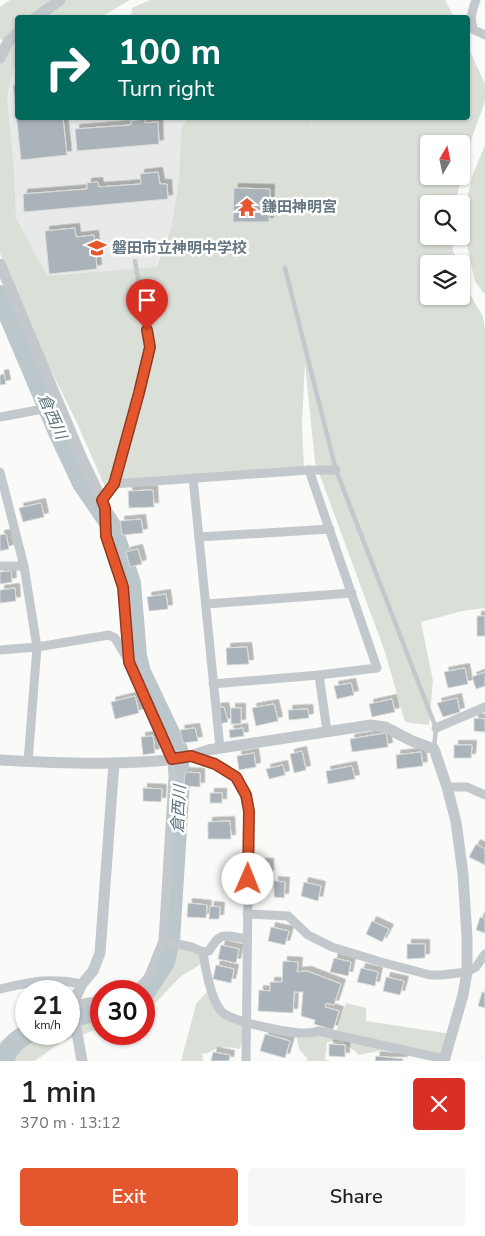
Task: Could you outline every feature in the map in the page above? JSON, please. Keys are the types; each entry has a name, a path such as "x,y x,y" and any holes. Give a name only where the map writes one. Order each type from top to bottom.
{"street":[{"path":"39,15 60,0"},
{"path":"476,0 470,16 471,24 474,30 485,34"},
{"path":"0,58 8,42 15,35"},
{"path":"0,264 82,461 105,508 106,536 123,587 129,662"},
{"path":"0,417 59,406"},
{"path":"114,484 310,470 336,470"},
{"path":"213,684 377,668 310,470"},
{"path":"0,472 24,566 37,647 28,762"},
{"path":"193,478 220,748"},
{"path":"199,537 330,529"},
{"path":"0,566 24,566"},
{"path":"206,604 352,593"},
{"path":"0,650 37,647 109,635 115,638 129,662 172,759 173,777 163,941 146,980"},
{"path":"319,675 327,731"},
{"path":"436,728 485,708"},
{"path":"0,760 114,763 172,759 191,756 208,750 371,725 385,727 412,741 434,749 456,822 467,937 467,972 444,1060 318,1031 308,1034 246,1024 222,1012 213,996 203,952"},
{"path":"191,756 215,764 236,777 246,795 249,811 246,1061"},
{"path":"80,989 93,971 100,953 114,763"},
{"path":"447,787 467,787 485,795"},
{"path":"247,914 288,916 308,935 332,947 430,974 442,975 467,972 476,966 485,954"},
{"path":"163,941 192,947 203,952 209,951 216,939 222,936 247,940"},
{"path":"0,990 34,981 64,980 82,984"},
{"path":"79,1045 82,1061"}],"lane":[{"path":"102,500 114,484 150,347 135,262"},
{"path":"284,268 336,470 436,728 434,749"}],"shaded area":[{"path":"10,0 130,0 104,15 15,15 15,66 7,97 14,167 16,217 47,276 156,267 171,228 179,180 181,130 186,120 311,120 311,131 312,120 470,120 470,51 485,84 485,101 470,143 470,135 420,135 420,185 460,185 457,195 420,195 420,245 453,245 454,255 420,255 420,305 470,305 470,294 483,317 485,330 485,608 462,611 421,622 433,681 429,725 405,722 385,652 315,462 305,363 302,423 304,470 169,480 105,487 77,423 48,364 18,310 0,253 0,58 8,42 0,39 0,7"},
{"path":"150,0 445,0 453,15 131,15 132,8"},
{"name":"磐田市立神明中学校","path":"14,67 15,120 350,120 347,132 306,127 181,130 179,180 171,228 155,267 161,353 47,276 16,217 14,167 7,97"},
{"path":"485,145 485,294 475,282 467,245 470,245 470,195 468,195 473,174"},
{"path":"163,941 203,952 204,962 180,977 155,1004 155,980 141,980"},
{"path":"211,987 222,1012 246,1024 240,1049 218,1048 209,1053 202,1054 203,1061 181,1061 196,1004"},
{"path":"90,1002 90,1032 80,1035 80,1004"},
{"path":"346,1003 366,1008 366,1021 451,1034 444,1059 388,1049 359,1055 342,1040 327,1042 325,1059 330,1061 307,1061 307,1058 299,1049 296,1034 335,1035"},
{"path":"15,1030 15,1045 57,1045 35,1061 0,1061 0,1042"}],"building":[{"path":"13,85 15,85 15,104"},
{"path":"17,120 63,120 67,155 21,160"},
{"path":"145,120 145,123 158,122 159,144 77,151 75,129 131,125 131,121"},
{"path":"158,172 160,184 167,184 168,199 24,212 23,194 87,189 87,183 98,182 99,187 141,184 140,174"},
{"path":"234,188 270,189 269,222 233,222"},
{"path":"75,228 76,237 94,235 97,269 49,274 45,231"},
{"path":"4,374 6,384 0,385 0,375"},
{"path":"153,490 154,507 129,508 128,491"},
{"path":"41,503 44,517 23,522 19,508"},
{"path":"141,519 143,533 122,535 120,521"},
{"path":"6,534 9,549 0,551 0,535"},
{"path":"138,549 142,564 130,567 126,552"},
{"path":"11,571 12,582 0,584 0,572"},
{"path":"15,588 16,601 0,603 0,590"},
{"path":"166,594 168,609 149,611 147,597"},
{"path":"477,616 485,616 485,636 477,636"},
{"path":"247,647 249,664 227,665 226,648"},
{"path":"465,668 468,684 448,688 444,672"},
{"path":"485,672 485,686 476,689 472,677"},
{"path":"351,683 354,695 337,699 334,686"},
{"path":"135,696 139,713 115,719 111,702"},
{"path":"457,698 460,712 443,717 437,703"},
{"path":"392,699 395,712 372,717 369,704"},
{"path":"274,704 278,721 256,726 252,708"},
{"path":"224,707 228,722 219,724 216,708"},
{"path":"231,708 241,708 241,724 231,724"},
{"path":"308,709 309,718 289,720 288,710"},
{"path":"474,718 485,719 485,732 474,731"},
{"path":"195,728 198,741 183,743 180,730"},
{"path":"243,728 244,736 230,738 229,730"},
{"path":"386,733 388,747 352,752 350,739"},
{"path":"153,736 155,753 143,755 141,737"},
{"path":"454,745 472,745 471,758 454,758"},
{"path":"302,751 306,770 294,773 290,754"},
{"path":"421,752 423,766 397,769 396,755"},
{"path":"254,753 256,767 239,770 237,756"},
{"path":"283,765 285,775 269,779 266,769"},
{"path":"352,766 355,779 328,784 326,771"},
{"path":"185,772 200,773 200,787 184,786"},
{"path":"143,788 162,789 161,802 143,801"},
{"path":"210,793 222,793 222,803 210,803"},
{"path":"230,821 231,839 208,839 208,822"},
{"path":"476,844 485,849 485,865 469,857"},
{"path":"253,863 269,863 269,875 253,874"},
{"path":"274,881 285,882 284,898 274,897"},
{"path":"304,882 321,886 318,901 301,896"},
{"path":"188,903 207,905 206,918 187,917"},
{"path":"210,906 220,907 219,919 209,919"},
{"path":"480,917 485,919 485,933 476,930"},
{"path":"372,921 389,929 382,942 366,934"},
{"path":"271,927 289,931 285,945 268,941"},
{"path":"407,944 425,944 425,958 407,959"},
{"path":"221,945 239,949 236,963 218,959"},
{"path":"334,958 351,962 348,976 330,972"},
{"path":"283,961 298,962 297,972 307,971 341,984 334,1005 326,1003 325,1007 339,1011 333,1030 314,1024 315,1020 301,1016 303,992 294,992 293,1013 258,1011 259,990 270,991 270,982 282,982"},
{"path":"216,965 234,969 231,983 213,979"},
{"path":"361,968 378,972 375,986 357,982"},
{"path":"386,977 404,981 400,995 383,991"},
{"path":"482,992 485,993 485,1008 478,1006"},
{"path":"265,1034 290,1041 285,1058 260,1051"},
{"path":"329,1044 345,1045 345,1057 329,1056"},
{"path":"213,1052 230,1055 229,1061 211,1061"},
{"path":"376,1056 403,1059 403,1061 375,1061"}],"waterway":[{"name":"倉西川","path":"0,295 82,483 112,527 131,583 137,656 141,672 178,750 180,781 170,941 165,962 153,980"},
{"name":"倉西川","path":"80,1015 90,1013"},
{"name":"倉西川","path":"4,1061 15,1042"}],"place":[{"name":"鎌田神明宮","path":"247,207"},
{"name":"磐田市立神明中学校","path":"97,248"}],"route":[{"path":"147,330 150,347 139,393 114,484 102,500 105,508 106,536 123,587 126,605 129,662 172,759 191,756 215,764 236,777 246,795 249,811 248,879"}]}
